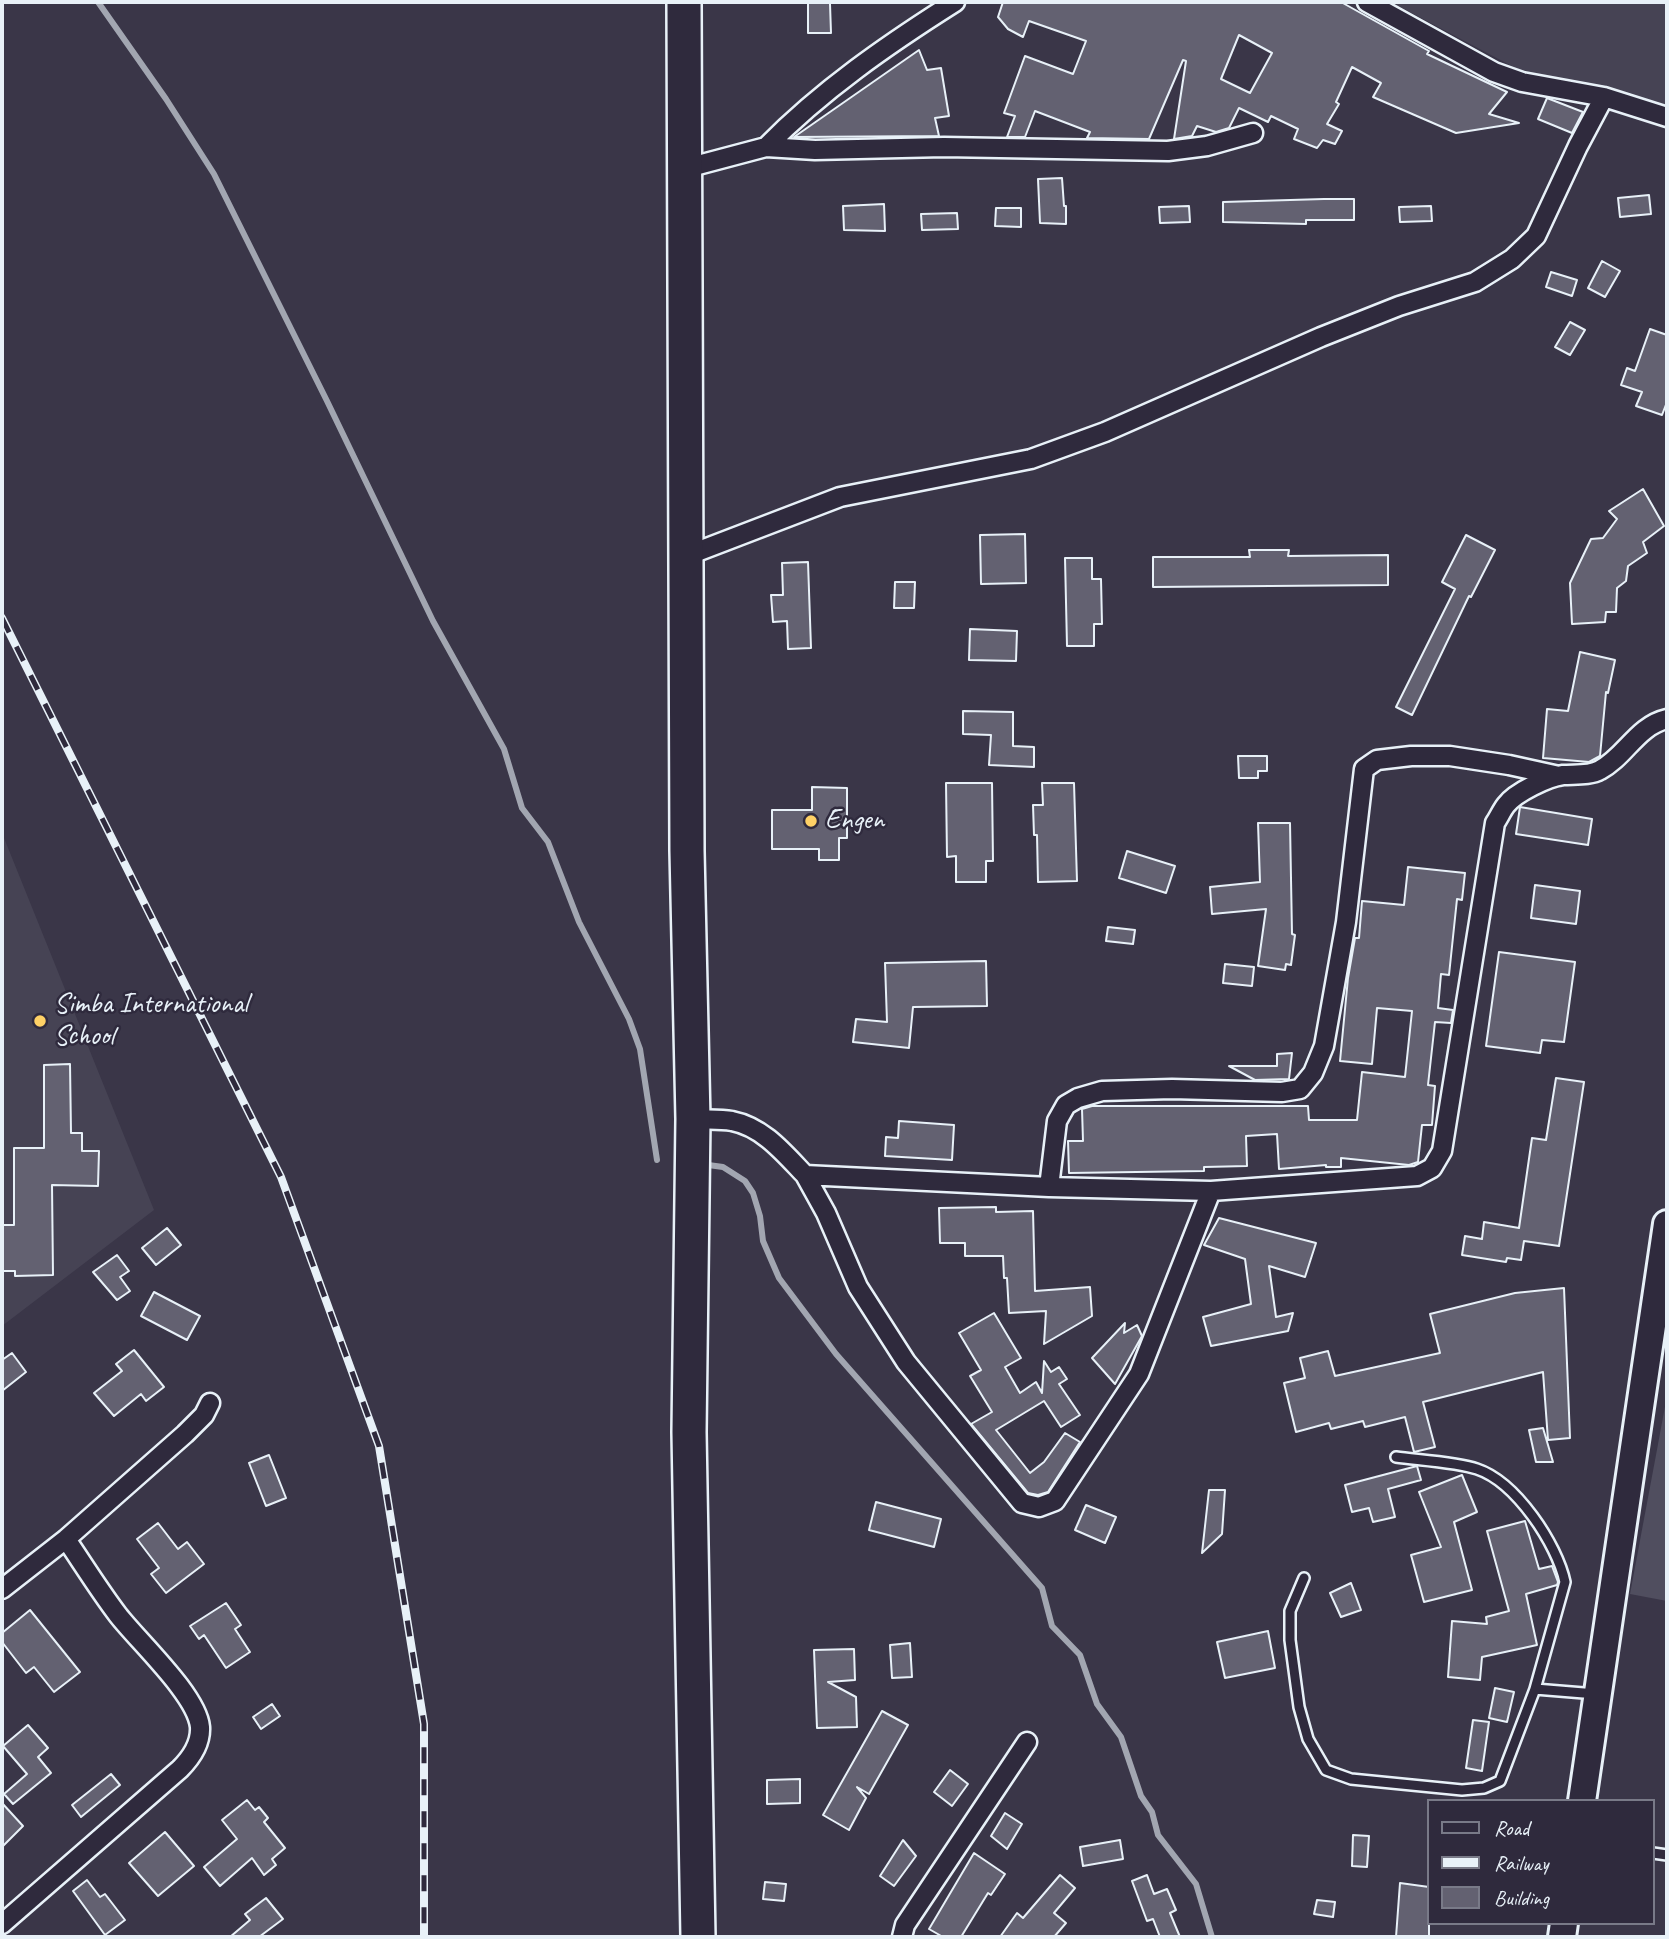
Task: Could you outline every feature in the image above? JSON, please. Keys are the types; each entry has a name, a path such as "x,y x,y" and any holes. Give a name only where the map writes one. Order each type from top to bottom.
{"highway":[{"path":"684,2 687,851 693,1119 689,1432 698,1937"}],"street":[{"path":"766,147 800,113 876,54 954,2"},
{"path":"1367,2 1494,72 1521,82 1604,97 1667,117"},
{"path":"686,556 840,497 1031,459 1105,432 1321,337 1399,306 1475,282 1512,259 1536,236 1604,97"},
{"path":"684,169 766,147 815,150 944,147 1168,151 1207,146 1254,133"},
{"path":"805,1175 1049,1187 1211,1191 1417,1177 1432,1168 1442,1151 1495,823 1507,802 1527,789 1559,776 1597,772 1616,760 1637,735 1658,721 1667,719"},
{"path":"1049,1187 1057,1121 1066,1105 1078,1098 1102,1091 1172,1089 1282,1092 1300,1088 1313,1073 1324,1046 1346,922 1364,769 1377,760 1411,756 1450,756 1559,776"},
{"path":"693,1119 731,1121 754,1128 774,1143 805,1175 826,1213 858,1287 906,1362 1022,1503 1039,1507 1055,1501 1139,1374 1211,1191"},
{"path":"1582,1799 1667,1224"},
{"path":"2,1590 66,1539 185,1434 204,1415 209,1403"},
{"path":"2,1924 180,1769 192,1756 199,1741 200,1725 187,1698 118,1614 66,1539"},
{"path":"902,1937 905,1925 1027,1742"}],"lane":[{"path":"1304,1578 1290,1611 1290,1640 1298,1707 1308,1739 1326,1770 1351,1779 1462,1790 1484,1788 1500,1781 1535,1689 1564,1582 1561,1566 1530,1512 1509,1489 1478,1469 1396,1457"},
{"path":"1535,1689 1597,1695"}],"shaded area":[{"path":"1391,2 1667,2 1667,113 1525,73"},
{"name":"Simba International School","path":"2,833 154,1210 2,1326"},
{"path":"1667,1396 1667,1601 1630,1594"}],"building":[{"path":"808,2 829,2 831,33 808,33"},
{"path":"1003,2 1341,2 1429,51 1427,54 1507,92 1489,114 1519,123 1456,133 1373,97 1381,83 1352,67 1336,102 1339,104 1327,124 1342,131 1335,144 1323,140 1317,148 1294,139 1298,129 1271,116 1268,122 1239,108 1229,128 1216,132 1197,126 1192,136 1174,139 1186,61 1183,60 1149,139 1087,138 1090,132 1035,111 1025,137 1007,137 1015,116 1004,113 1025,56 1073,74 1086,41 1029,21 1023,37 1008,29 998,17","holes":["1239,35 1272,53 1250,93 1221,79"]},
{"path":"919,50 927,70 941,68 949,116 935,118 939,136 794,137"},
{"path":"1547,98 1583,112 1572,133 1538,119"},
{"path":"1062,178 1066,224 1040,223 1038,179"},
{"path":"1649,195 1651,214 1620,217 1618,198"},
{"path":"1354,199 1354,220 1306,220 1306,224 1223,222 1223,202"},
{"path":"884,204 885,231 844,230 843,206"},
{"path":"1189,206 1190,222 1160,223 1159,207"},
{"path":"1431,206 1432,221 1400,222 1399,207"},
{"path":"996,208 1021,208 1021,227 995,226"},
{"path":"957,213 958,229 922,230 921,214"},
{"path":"1602,261 1620,271 1605,297 1588,288"},
{"path":"1551,272 1577,280 1572,296 1546,287"},
{"path":"1570,322 1585,330 1570,355 1555,347"},
{"path":"1650,329 1667,335 1667,402 1662,415 1636,406 1642,392 1621,385 1627,368 1635,371"},
{"path":"1643,489 1664,526 1643,542 1647,553 1628,566 1626,581 1617,588 1616,612 1606,612 1605,622 1572,624 1570,583 1591,539 1603,538 1617,519 1609,511"},
{"path":"1025,534 1026,583 981,584 980,535"},
{"path":"1466,535 1495,550 1471,597 1469,596 1412,715 1396,707 1455,589 1442,582"},
{"path":"1249,550 1289,550 1288,556 1388,555 1388,585 1153,587 1153,557 1250,557"},
{"path":"1065,558 1092,558 1092,579 1101,579 1102,624 1094,624 1094,646 1067,646"},
{"path":"808,562 811,648 788,649 787,621 773,622 771,595 783,595 782,563"},
{"path":"895,582 915,582 914,608 894,608"},
{"path":"970,629 1017,631 1016,661 969,660"},
{"path":"1580,652 1615,660 1608,693 1606,692 1600,756 1589,762 1543,758 1547,709 1568,711"},
{"path":"963,711 1013,712 1013,746 1034,747 1034,767 989,765 991,735 963,734"},
{"path":"1238,756 1267,756 1267,771 1258,771 1258,778 1239,778"},
{"path":"946,783 992,783 993,861 986,861 986,882 956,882 956,856 947,857"},
{"path":"1042,783 1074,783 1077,881 1038,882 1033,805 1043,805"},
{"path":"812,787 847,788 847,838 839,838 839,860 819,860 819,849 772,849 772,810 812,810"},
{"path":"1520,807 1592,819 1588,845 1516,834"},
{"path":"1258,823 1290,823 1292,934 1295,935 1291,965 1286,964 1285,970 1258,966 1266,909 1212,914 1210,887 1260,882"},
{"path":"1127,851 1175,866 1166,893 1119,878"},
{"path":"1408,867 1465,873 1462,900 1457,899 1449,975 1441,974 1438,1008 1453,1010 1451,1023 1435,1022 1428,1085 1435,1086 1432,1125 1422,1125 1418,1162 1409,1165 1341,1158 1341,1167 1326,1165 1279,1169 1277,1134 1246,1136 1247,1166 1204,1167 1204,1171 1069,1173 1068,1141 1083,1141 1082,1109 1092,1106 1308,1106 1309,1120 1357,1120 1362,1072 1405,1077 1412,1011 1377,1008 1372,1064 1340,1061 1348,978 1355,938 1359,938 1362,901 1404,905"},
{"path":"1535,885 1580,891 1576,924 1531,918"},
{"path":"1108,927 1135,930 1133,944 1106,941"},
{"path":"1499,952 1575,962 1564,1042 1542,1040 1540,1053 1486,1046"},
{"path":"986,961 987,1006 913,1007 909,1048 853,1042 856,1019 887,1022 885,963"},
{"path":"1225,964 1254,967 1252,986 1223,983"},
{"path":"1292,1053 1289,1079 1255,1080 1229,1066 1277,1066 1277,1054"},
{"path":"70,1064 71,1133 82,1133 82,1151 99,1151 98,1186 52,1185 53,1275 15,1276 15,1271 2,1271 2,1225 14,1225 14,1148 44,1148 44,1065"},
{"path":"1556,1078 1584,1082 1559,1246 1524,1241 1521,1260 1507,1258 1506,1262 1462,1255 1465,1236 1482,1239 1484,1222 1519,1228 1532,1138 1546,1140"},
{"path":"899,1121 954,1125 952,1160 885,1156 886,1137 898,1138"},
{"path":"996,1207 996,1212 1033,1211 1035,1291 1090,1287 1092,1316 1044,1344 1046,1311 1009,1313 1003,1256 965,1256 965,1243 940,1243 939,1208"},
{"path":"1219,1218 1316,1243 1305,1277 1269,1266 1276,1317 1293,1313 1288,1331 1211,1346 1203,1317 1251,1304 1245,1259 1204,1245"},
{"path":"167,1228 181,1245 156,1265 142,1248"},
{"path":"117,1255 129,1271 120,1277 130,1291 117,1300 93,1272"},
{"path":"1564,1288 1570,1438 1548,1440 1543,1372 1423,1402 1435,1447 1414,1452 1405,1417 1365,1427 1363,1421 1331,1429 1329,1423 1296,1432 1284,1383 1305,1378 1300,1358 1328,1351 1335,1376 1440,1353 1430,1314 1515,1293"},
{"path":"154,1292 200,1316 187,1340 141,1316"},
{"path":"994,1313 1021,1358 1005,1367 1020,1393 1036,1382 1042,1393 1044,1361 1051,1372 1059,1367 1067,1379 1059,1384 1080,1415 1061,1427 1044,1401 996,1430 1030,1473 1044,1462 1065,1433 1080,1442 1048,1492 1038,1495 1028,1493 971,1424 992,1412 970,1376 981,1370 959,1333"},
{"path":"1125,1323 1124,1333 1137,1325 1142,1336 1115,1384 1092,1358"},
{"path":"134,1350 164,1387 146,1401 141,1394 114,1416 94,1393 122,1371 116,1364"},
{"path":"12,1353 26,1372 2,1391 2,1360"},
{"path":"1543,1428 1553,1462 1536,1462 1529,1430"},
{"path":"269,1455 286,1498 266,1506 249,1463"},
{"path":"1417,1466 1421,1480 1388,1489 1395,1517 1373,1522 1369,1508 1352,1512 1345,1485"},
{"path":"1462,1475 1477,1512 1454,1522 1472,1590 1424,1602 1411,1555 1441,1547 1419,1492"},
{"path":"1209,1490 1225,1490 1222,1534 1202,1553"},
{"path":"876,1502 941,1519 934,1547 869,1530"},
{"path":"1086,1505 1116,1517 1105,1543 1075,1530"},
{"path":"1525,1521 1539,1569 1552,1566 1558,1582 1557,1585 1526,1594 1537,1645 1482,1657 1480,1680 1448,1677 1452,1621 1487,1624 1486,1617 1509,1611 1487,1531"},
{"path":"158,1523 178,1549 187,1542 204,1564 166,1593 151,1574 159,1568 137,1539"},
{"path":"1351,1583 1361,1610 1341,1617 1330,1593"},
{"path":"226,1603 241,1625 235,1629 250,1652 226,1668 204,1635 199,1639 190,1626"},
{"path":"30,1610 80,1672 54,1692 34,1667 26,1673 2,1642 2,1633"},
{"path":"1268,1631 1275,1668 1225,1678 1217,1642"},
{"path":"910,1643 912,1677 892,1678 890,1645"},
{"path":"854,1649 855,1680 828,1682 856,1697 857,1727 817,1728 814,1650"},
{"path":"1495,1688 1514,1692 1507,1722 1489,1718"},
{"path":"272,1704 280,1716 261,1729 253,1717"},
{"path":"882,1711 908,1725 869,1794 857,1787 866,1798 849,1830 823,1815"},
{"path":"1473,1720 1489,1722 1482,1771 1466,1768"},
{"path":"28,1725 48,1748 38,1757 51,1773 13,1804 4,1794 27,1774 3,1746"},
{"path":"950,1770 968,1784 952,1806 934,1792"},
{"path":"111,1774 120,1785 81,1817 72,1805"},
{"path":"800,1779 800,1803 767,1804 767,1780"},
{"path":"247,1800 255,1810 259,1807 268,1818 264,1822 285,1848 272,1859 276,1865 264,1875 252,1858 220,1886 204,1867 237,1839 222,1820"},
{"path":"2,1803 23,1826 2,1847"},
{"path":"1005,1813 1022,1824 1007,1849 991,1836"},
{"path":"165,1832 194,1866 158,1896 129,1863"},
{"path":"1353,1835 1369,1836 1367,1867 1352,1866"},
{"path":"903,1840 916,1856 894,1886 880,1876"},
{"path":"1120,1840 1123,1859 1083,1866 1080,1847"},
{"path":"974,1853 1005,1874 991,1895 988,1893 961,1937 943,1937 929,1929"},
{"path":"1060,1875 1075,1888 1054,1913 1066,1923 1054,1937 1000,1937 1017,1913 1023,1918"},
{"path":"1147,1875 1154,1894 1167,1889 1176,1910 1170,1913 1180,1937 1160,1937 1153,1919 1147,1921 1132,1881"},
{"path":"87,1880 100,1897 105,1894 125,1920 105,1935 73,1891"},
{"path":"765,1882 786,1884 784,1901 763,1899"},
{"path":"1400,1883 1428,1887 1429,1937 1396,1937"},
{"path":"266,1898 283,1919 259,1937 230,1937 250,1920 245,1914"},
{"path":"1317,1900 1335,1902 1333,1917 1314,1914"}],"waterway":[{"path":"98,2 166,99 214,174 433,621 504,749 522,808 548,842 579,922 629,1019 640,1049 657,1160"},
{"path":"701,1164 723,1167 745,1181 753,1193 760,1216 763,1241 779,1278 836,1354 1042,1588 1052,1626 1080,1655 1097,1704 1121,1737 1141,1796 1152,1812 1158,1835 1196,1884 1212,1937"}],"railway":[{"path":"2,618 281,1177 379,1446 424,1724 424,1937"}],"place":[{"name":"Engen","path":"811,821"},
{"name":"Simba International School","path":"40,1021"}]}
